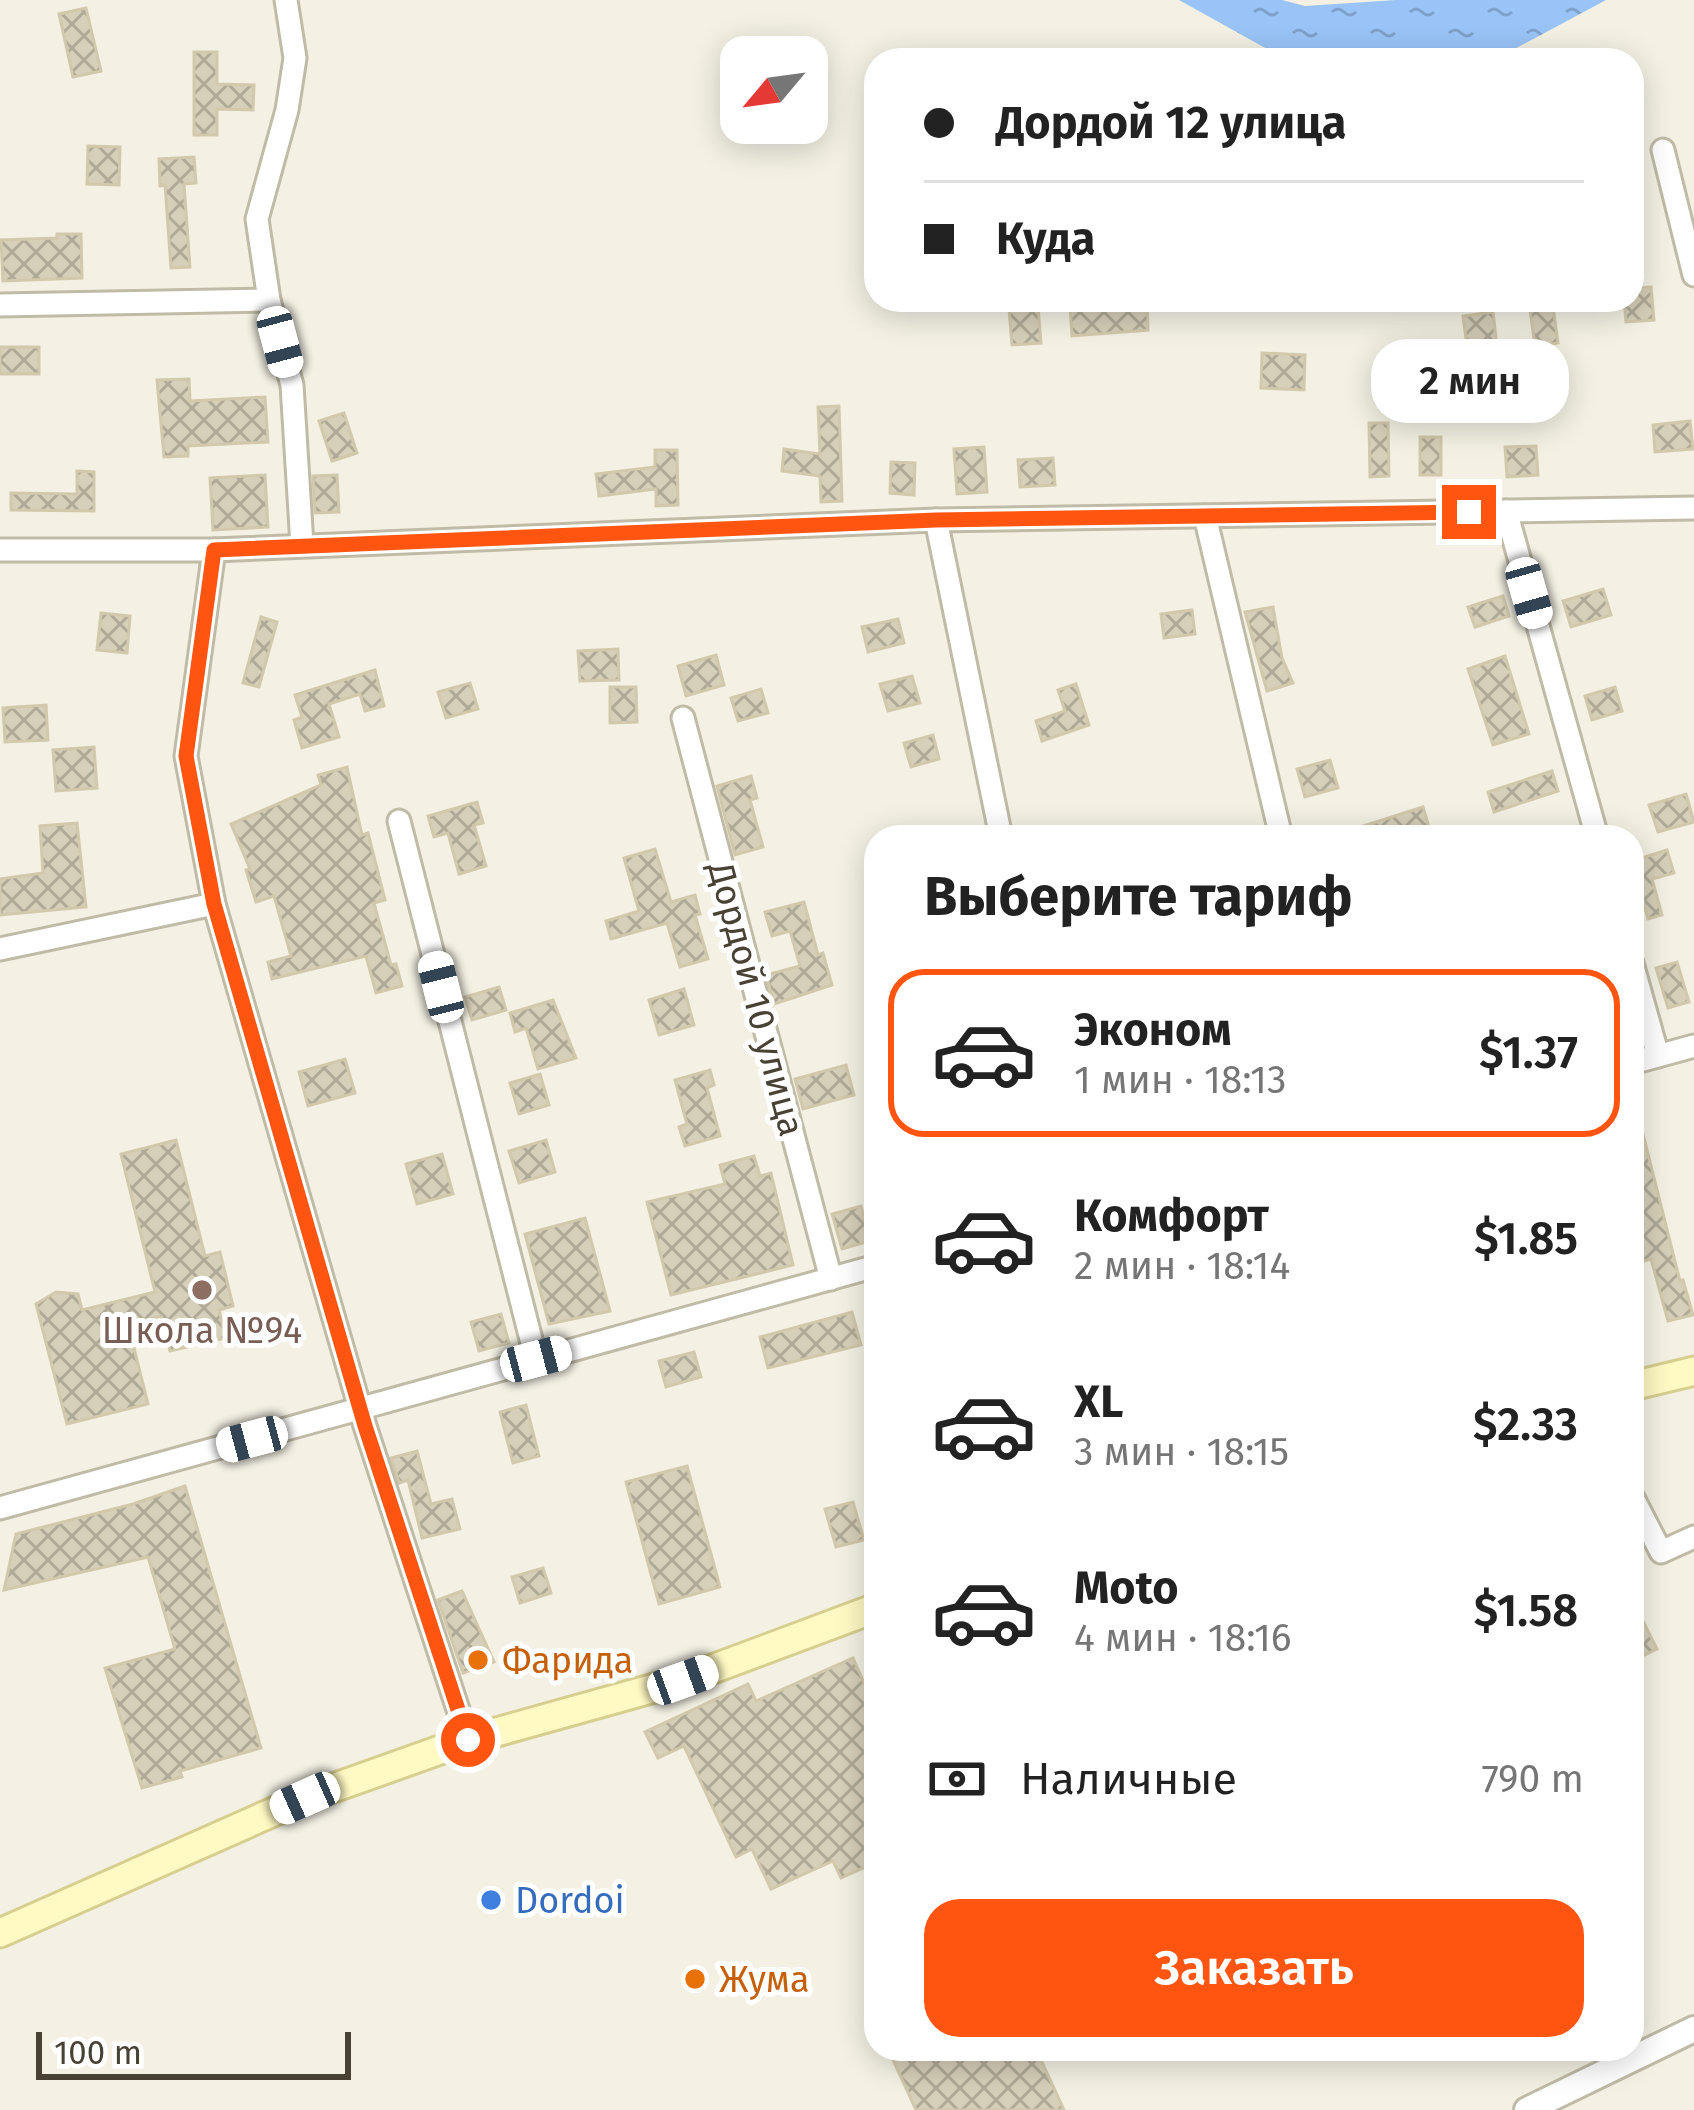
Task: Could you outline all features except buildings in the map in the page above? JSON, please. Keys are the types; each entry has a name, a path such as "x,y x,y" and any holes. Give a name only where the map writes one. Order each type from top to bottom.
{"main road":[{"path":"1644,1383 1694,1371"},
{"path":"0,1934 305,1798 468,1740 683,1680 864,1612"}],"street":[{"path":"286,0 295,58 287,110 257,219 269,300 292,385 302,545"},
{"path":"1663,151 1694,275"},
{"path":"0,304 269,300"},
{"path":"0,550 214,550 936,520 1694,508"},
{"path":"1506,511 1594,825"},
{"path":"1205,516 1278,825"},
{"path":"936,520 999,825"},
{"path":"214,550 186,756 214,904 360,1410 468,1740"},
{"name":"Дордой 10 улица","path":"683,718 831,1279"},
{"path":"398,820 536,1359"},
{"path":"0,950 214,904"},
{"path":"1644,1006 1658,1056"},
{"path":"1644,1060 1694,1046"},
{"path":"0,1510 864,1269"},
{"path":"1644,1519 1661,1552 1694,1537"},
{"path":"1644,2054 1694,2030"},
{"path":"1527,2110 1629,2061"}],"water":[{"path":"1179,0 1282,0 1305,6 1396,0 1606,0 1516,48 1265,48"}],"place":[{"name":"Школа №94","path":"202,1290"},
{"name":"Фарида","path":"478,1660"},
{"name":"Dordoi","path":"491,1900"},
{"name":"Жума","path":"695,1979"}],"route":[{"path":"468,1740 365,1426 214,904 186,756 214,550 936,520 1469,512"}]}
